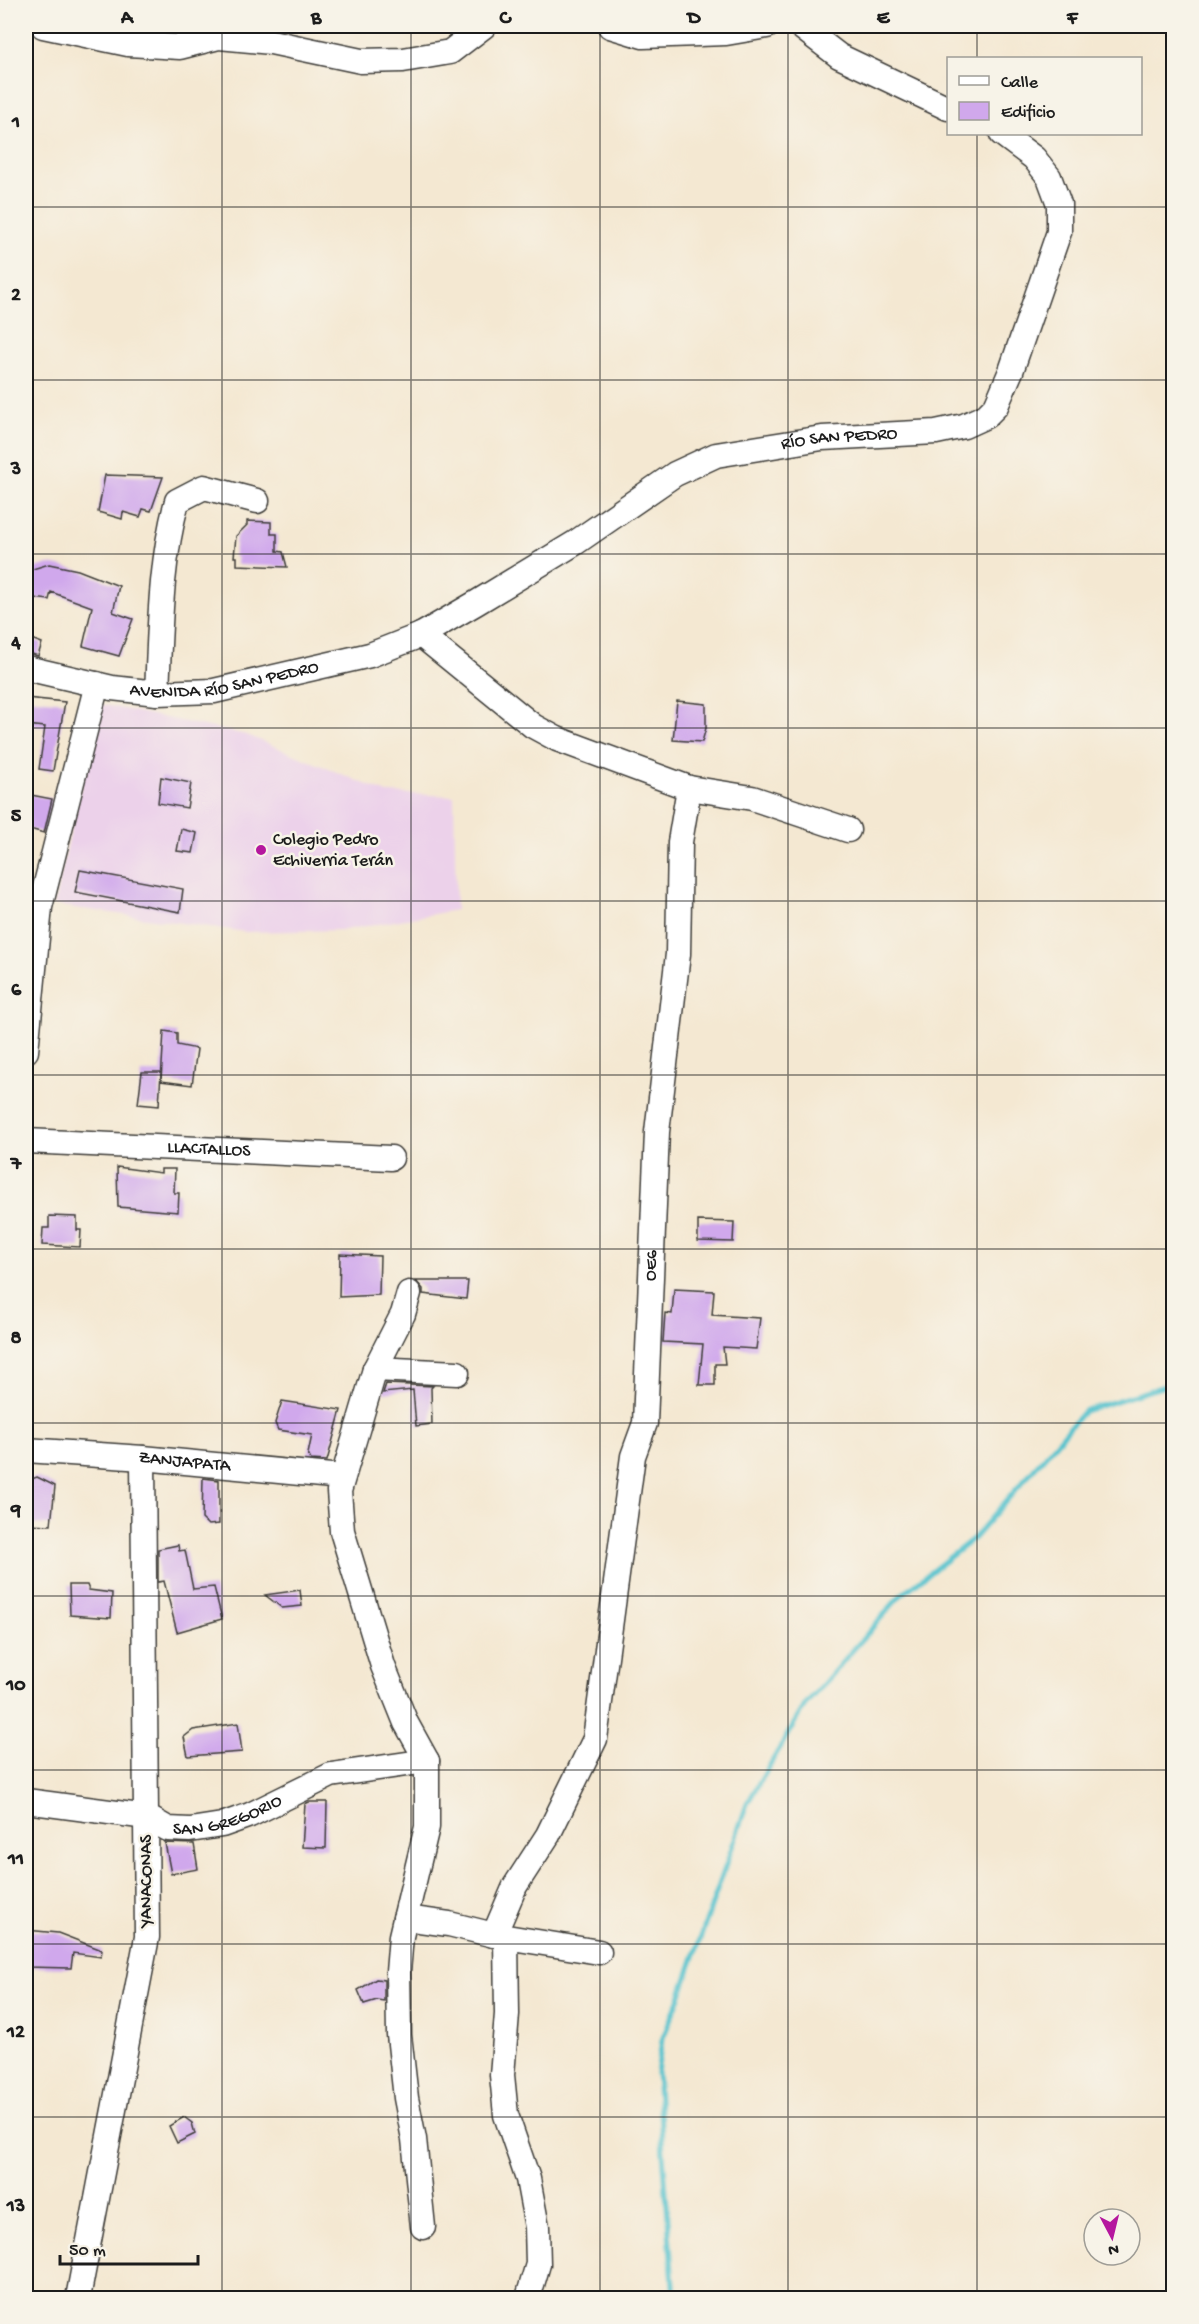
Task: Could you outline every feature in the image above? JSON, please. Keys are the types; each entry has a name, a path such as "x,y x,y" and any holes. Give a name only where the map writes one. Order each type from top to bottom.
{"street":[{"path":"43,26 128,44 180,48 219,37 271,42 361,61 403,60 450,52 484,26"},
{"path":"610,26 643,36 726,33 767,26"},
{"path":"800,26 839,56 947,108"},
{"name":"RÍO SAN PEDRO","path":"421,634 575,543 675,474 716,455 822,438 936,432 964,426 986,416 996,406 1011,371 1059,232 1059,204 1049,177 1034,158 1003,135"},
{"path":"157,693 162,585 170,527 177,501 204,487 257,501"},
{"path":"421,634 533,726 557,739 689,788 752,798 848,830"},
{"name":"AVENIDA RÍO SAN PEDRO","path":"26,668 97,684 157,693 214,691 370,655 421,634"},
{"path":"26,1051 40,907 97,684"},
{"name":"OE6","path":"500,1936 515,1886 548,1835 595,1739 633,1456 645,1423 657,1132 678,954 680,842 689,788"},
{"name":"LLACTALLOS","path":"26,1141 391,1158"},
{"path":"409,1293 403,1314 375,1369 339,1491 342,1531 383,1666 406,1722 427,1761 427,1827 405,1918 398,1972 399,2035 423,2227"},
{"path":"375,1369 457,1373"},
{"name":"ZANJAPATA","path":"26,1450 143,1458 342,1477"},
{"name":"YANACONAS","path":"78,2298 147,1937 143,1458"},
{"name":"SAN GREGORIO","path":"26,1801 147,1817 168,1829 190,1830 222,1825 250,1815 331,1775 427,1761"},
{"path":"405,1918 599,1952"},
{"path":"500,1936 507,2013 502,2075 506,2115 528,2180 537,2227 538,2264 528,2298"}],"shaded area":[{"name":"Colegio Pedro Echiverria Terán","path":"100,704 247,735 387,793 454,796 456,910 344,930 246,932 54,905"}],"building":[{"path":"105,475 163,477 151,511 143,509 140,517 123,512 122,519 98,512"},
{"path":"247,521 271,522 271,534 277,534 277,551 283,552 287,567 237,565 237,557 234,557 236,536 247,525"},
{"path":"49,564 78,570 119,586 113,612 133,619 119,656 83,646 92,607 51,592 49,600 26,597 26,571"},
{"path":"26,637 42,643 38,656 26,652"},
{"path":"26,698 65,702 53,771 39,769 45,727 26,725"},
{"path":"677,701 706,704 706,728 702,742 673,740"},
{"path":"161,777 191,783 187,808 158,803"},
{"path":"26,794 52,799 44,833 26,828"},
{"path":"181,829 197,833 193,853 177,851"},
{"path":"80,870 183,889 180,912 75,892"},
{"path":"164,1031 177,1033 177,1045 197,1049 192,1085 161,1081"},
{"path":"142,1072 161,1072 159,1106 138,1104"},
{"path":"117,1167 161,1173 161,1169 175,1169 174,1193 179,1193 178,1212 118,1207"},
{"path":"49,1216 77,1217 77,1230 81,1230 80,1247 42,1245 43,1228 49,1228"},
{"path":"698,1221 734,1222 733,1242 698,1241"},
{"path":"340,1254 380,1256 379,1295 339,1297"},
{"path":"416,1281 468,1281 466,1299 423,1294 423,1289"},
{"path":"674,1289 714,1291 712,1315 760,1318 756,1349 723,1347 725,1364 715,1364 715,1385 699,1385 703,1344 663,1342 665,1313 672,1314"},
{"path":"386,1384 433,1386 431,1388 432,1424 416,1426 413,1390 383,1393"},
{"path":"282,1401 341,1410 327,1461 311,1460 308,1454 312,1435 278,1430 275,1423"},
{"path":"37,1477 55,1486 51,1525 26,1524 26,1481"},
{"path":"203,1478 219,1480 219,1524 208,1525 202,1519"},
{"path":"178,1545 179,1551 185,1550 193,1589 214,1587 222,1619 177,1632 164,1581 158,1582 158,1549"},
{"path":"69,1585 87,1585 89,1590 112,1593 111,1618 70,1615"},
{"path":"300,1590 302,1606 282,1608 265,1595"},
{"path":"238,1723 242,1752 188,1756 184,1737 193,1730"},
{"path":"327,1802 326,1848 302,1847 305,1804"},
{"path":"165,1843 194,1844 198,1869 171,1874"},
{"path":"26,1930 58,1933 102,1950 101,1957 73,1953 71,1968 26,1967"},
{"path":"376,1979 384,1980 384,2001 377,2000 364,2004 358,1990"},
{"path":"184,2117 192,2123 195,2134 177,2143 169,2126"}],"waterway":[{"path":"674,2298 657,2073 662,2040 680,1997 747,1804 805,1705 900,1596 974,1538 1084,1411 1174,1383"}],"place":[{"name":"Colegio Pedro Echiverria Terán","path":"261,850"}]}
